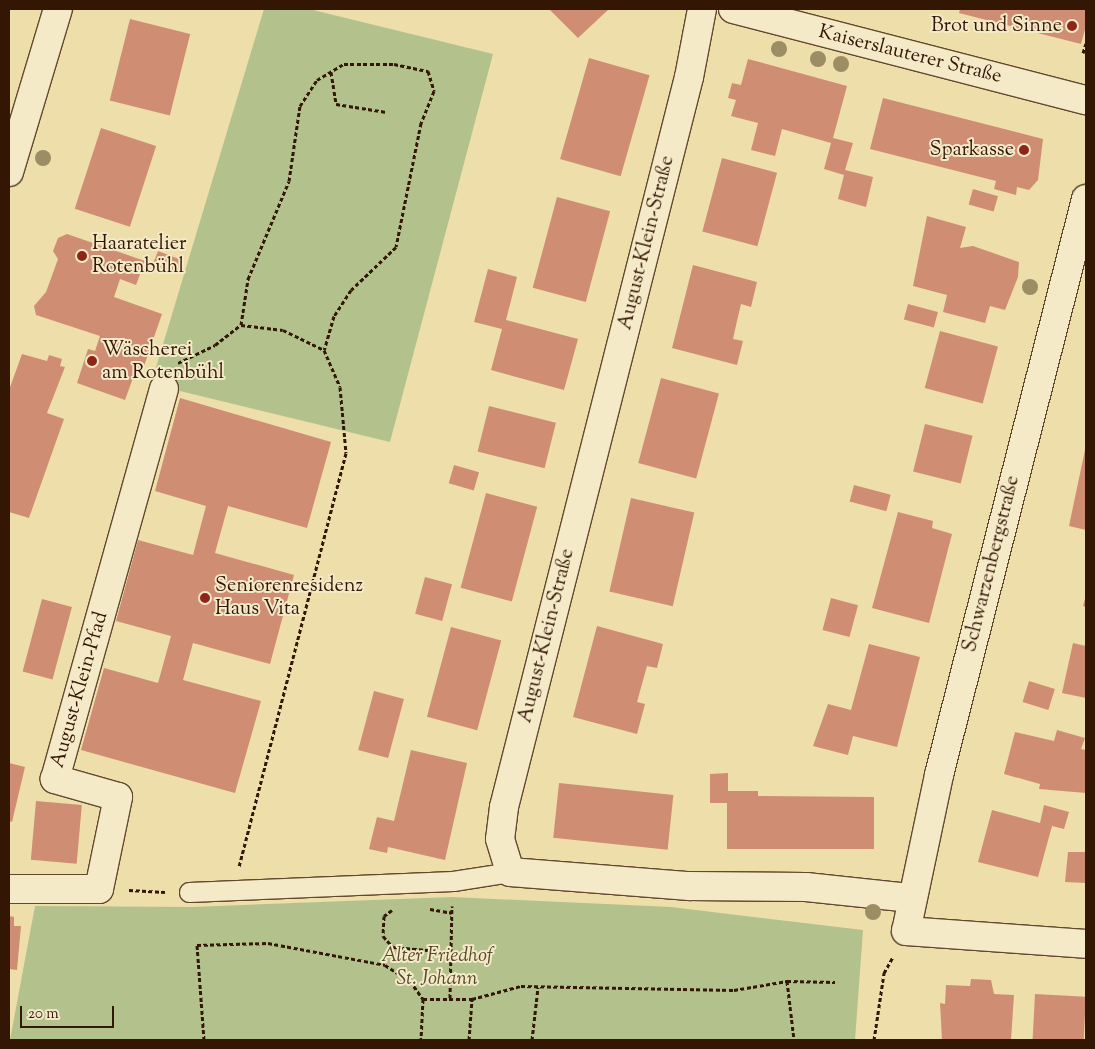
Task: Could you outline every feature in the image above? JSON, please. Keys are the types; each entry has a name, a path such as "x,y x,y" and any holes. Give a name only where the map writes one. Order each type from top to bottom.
{"street":[{"path":"9,172 58,9"},
{"name":"August-Klein-Straße","path":"510,872 500,839 504,807 689,77 702,9"},
{"name":"Kaiserslauterer Straße","path":"740,10 1086,100"},
{"name":"Schwarzenbergstraße","path":"906,932 912,898 991,565 1086,199"},
{"name":"August-Klein-Pfad","path":"9,889 99,889 118,797 54,779 164,389"},
{"path":"510,872 689,886 806,888 912,898"},
{"path":"906,932 1086,944"}],"lane":[{"path":"188,892 453,881 510,872"}],"path":[{"path":"1083,53 1086,42"},
{"path":"190,356 215,345 241,325 248,279 289,181 300,106 317,80 344,64 394,64 428,71 434,91 421,123 396,247 351,290 334,316 324,350 340,387 346,453 232,890"},
{"path":"331,72 336,104 386,112"},
{"path":"241,325 283,330 324,350"},
{"path":"130,890 161,892"},
{"path":"396,907 384,916 384,936 392,947 450,952"},
{"path":"421,909 452,913"},
{"path":"874,1040 884,974 906,932"},
{"path":"450,998 451,934"},
{"path":"204,1040 197,945 268,943 348,956 385,965 410,980 423,999 421,1040"},
{"path":"423,999 472,999 520,986 734,990 787,981 835,982"},
{"path":"787,981 794,1040"},
{"path":"532,1040 538,987"},
{"path":"469,1040 472,999"}],"green space":[{"path":"264,9 309,9 493,54 390,442 151,384"},
{"name":"Alter Friedhof St. Johann","path":"452,897 671,907 863,930 855,1040 10,1040 35,906 192,907"}],"building":[{"path":"549,9 609,9 578,38"},
{"path":"960,9 1086,9 1086,26 1081,44 959,13"},
{"path":"130,19 190,34 170,116 110,101"},
{"path":"589,58 650,75 621,176 560,159"},
{"path":"748,59 847,86 833,138 853,143 845,170 873,177 866,207 838,199 844,175 824,169 831,143 782,129 775,156 751,150 758,123 731,116 736,100 728,98 732,83 741,85"},
{"path":"883,98 1043,139 1038,180 1029,190 1017,187 1016,195 994,189 996,181 870,149"},
{"path":"101,128 156,146 130,227 75,209"},
{"path":"722,158 777,173 757,246 702,231"},
{"path":"973,189 998,196 994,212 969,204"},
{"path":"557,197 610,211 586,302 533,288"},
{"path":"927,216 966,227 960,248 973,246 1019,262 1018,277 1005,310 990,306 985,323 943,312 947,295 913,286"},
{"path":"67,234 145,261 136,285 120,279 114,297 162,314 143,369 137,367 125,400 77,383 88,349 95,351 100,336 36,315 34,306 46,292 58,259 53,251 58,238"},
{"path":"158,251 182,260 177,274 153,265"},
{"path":"693,265 757,282 751,307 741,304 733,339 743,341 737,365 672,348"},
{"path":"488,269 517,277 506,320 578,339 564,390 491,370 502,329 474,322"},
{"path":"908,304 938,312 934,327 904,319"},
{"path":"940,331 998,347 983,404 925,388"},
{"path":"22,354 47,361 49,355 62,359 60,366 65,367 47,413 64,419 29,518 9,512 9,390"},
{"path":"661,378 719,394 696,479 638,463"},
{"name":"Seniorenresidenz Haus Vita","path":"180,398 331,442 307,528 228,506 215,553 294,575 270,664 193,643 183,680 261,701 235,793 81,750 104,668 158,683 171,636 116,621 138,540 193,555 206,506 155,491"},
{"path":"489,406 556,423 545,468 478,452"},
{"path":"925,424 973,436 961,483 913,472"},
{"path":"1086,445 1086,530 1069,526"},
{"path":"454,465 479,472 474,490 449,483"},
{"path":"854,485 891,495 886,511 850,501"},
{"path":"486,493 537,507 512,601 461,588"},
{"path":"631,498 694,513 673,606 609,592"},
{"path":"898,512 933,521 932,528 952,534 929,623 872,608"},
{"path":"425,577 452,584 442,621 415,614"},
{"path":"1086,595 1086,607 1083,606"},
{"path":"831,598 858,605 850,637 822,630"},
{"path":"42,599 72,607 53,679 23,671"},
{"path":"597,626 663,644 657,668 647,666 637,702 645,704 637,734 573,717"},
{"path":"451,627 501,640 477,730 427,717"},
{"path":"1073,643 1086,646 1086,698 1062,693"},
{"path":"869,644 920,657 897,747 853,736 848,755 813,746 828,704 851,710"},
{"path":"1029,681 1055,689 1048,710 1023,702"},
{"path":"374,691 404,699 388,758 358,750"},
{"path":"1057,730 1085,738 1081,749 1086,750 1086,793 1039,789 1040,784 1004,774 1015,732 1054,741"},
{"path":"411,750 467,763 445,860 388,847 387,853 369,849 377,817 394,821"},
{"path":"9,763 25,767 12,822 9,821"},
{"path":"728,773 728,791 758,791 758,796 874,797 874,849 727,849 727,803 710,803 710,774"},
{"path":"559,783 673,795 668,850 553,838"},
{"path":"36,801 82,805 77,864 31,860"},
{"path":"1044,805 1069,812 1064,829 1052,826 1038,877 978,862 992,810 1040,823"},
{"path":"1068,852 1085,852 1086,883 1065,882"},
{"path":"9,916 14,917 14,926 21,926 17,970 9,969"},
{"path":"971,979 991,980 994,994 1014,995 1011,1040 942,1040 940,1003 945,1004 946,985 970,986"},
{"path":"1035,994 1086,997 1084,1040 1033,1040"}],"place":[{"name":"Brot und Sinne","path":"1072,26"},
{"name":"Sparkasse","path":"1024,150"},
{"name":"Haaratelier Rotenbühl","path":"82,256"},
{"name":"Wäscherei am Rotenbühl","path":"92,361"},
{"name":"Seniorenresidenz Haus Vita","path":"205,598"}]}
